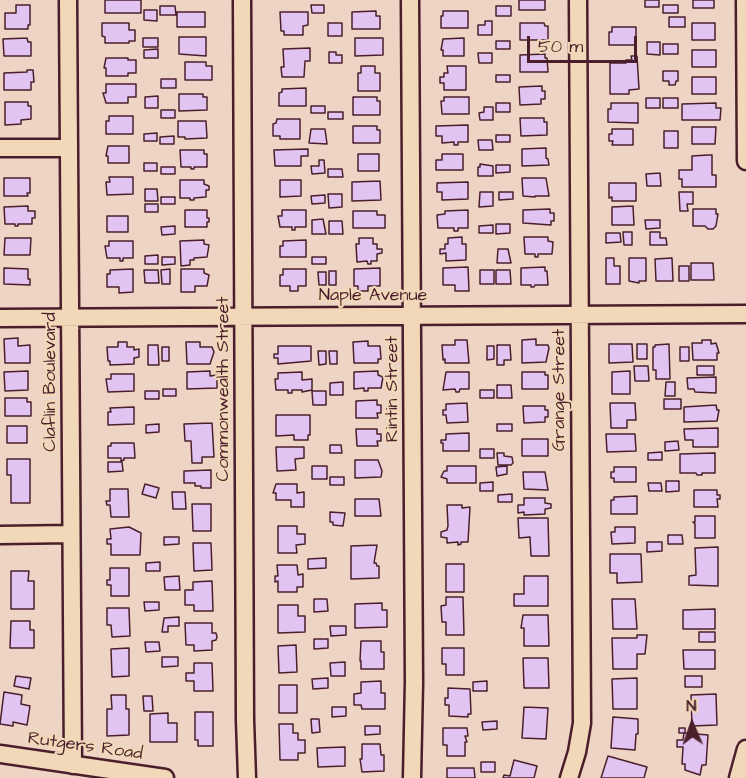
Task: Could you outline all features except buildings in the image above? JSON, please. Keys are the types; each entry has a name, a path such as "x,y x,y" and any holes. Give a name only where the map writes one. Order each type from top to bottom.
{"street":[{"name":"Claflin Boulevard","path":"68,0 73,765"},
{"name":"Commonwealth Street","path":"242,0 247,778"},
{"name":"Rintin Street","path":"410,0 414,682 412,778"},
{"name":"Grange Street","path":"569,778 577,752 582,723 578,0"},
{"path":"745,0 746,161"},
{"path":"0,148 69,147"},
{"name":"Naple Avenue","path":"0,318 746,314"},
{"path":"0,535 71,534"},
{"path":"738,778 746,749"},
{"name":"Rutgers Road","path":"0,754 165,778"}]}
